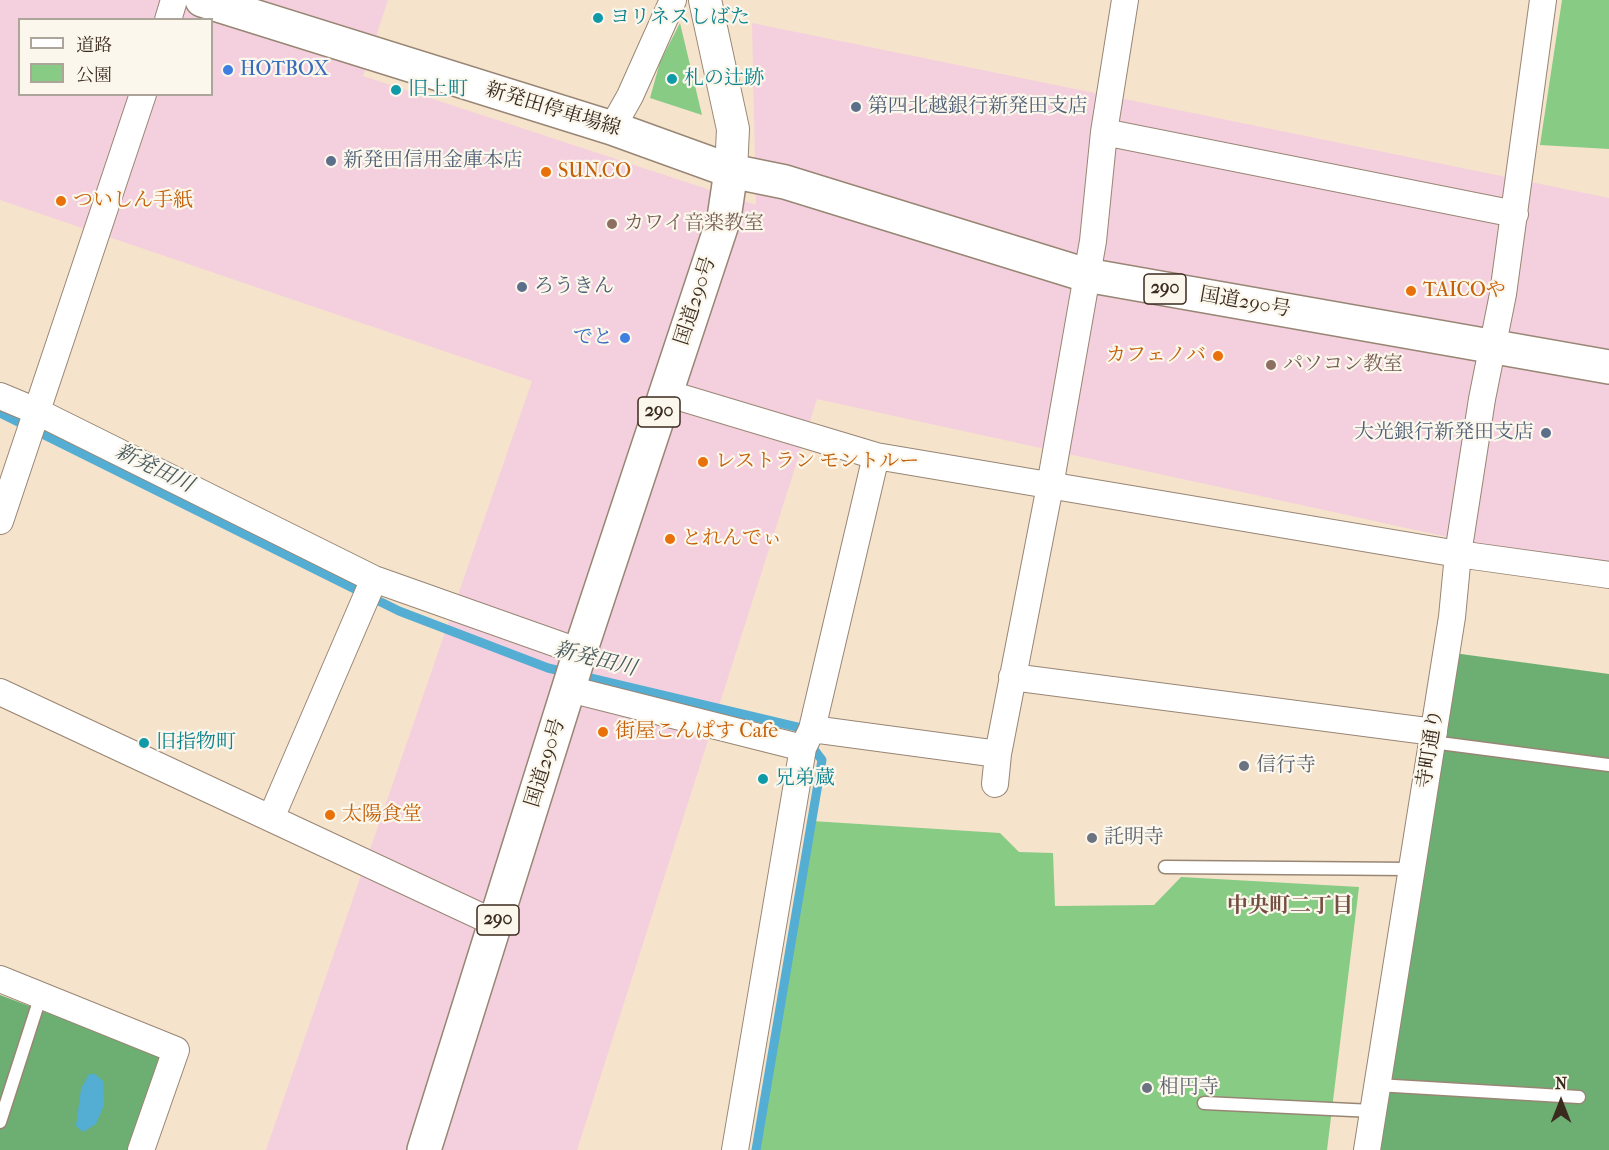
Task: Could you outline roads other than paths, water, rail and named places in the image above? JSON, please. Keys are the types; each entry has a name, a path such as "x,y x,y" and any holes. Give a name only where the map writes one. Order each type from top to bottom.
{"main road":[{"name":"新発田停車場線","path":"202,0 612,128 731,171"},
{"name":"国道290号","path":"424,1150 497,924 580,652 724,218 731,171 785,182 1086,275 1609,367"}],"street":[{"path":"169,18 174,0"},
{"path":"612,128 630,96 673,0"},
{"path":"705,0 733,129 731,171"},
{"path":"995,784 998,754 1050,486 1093,241 1104,132 1125,0"},
{"name":"寺町通り","path":"1367,1150 1452,617 1458,554 1515,214 1543,0"},
{"path":"0,521 142,96"},
{"path":"1104,132 1515,214"},
{"path":"666,393 876,456 1458,554 1609,575"},
{"path":"0,396 36,411 374,579 580,652"},
{"path":"735,1150 807,739 876,456"},
{"path":"271,818 374,579"},
{"path":"1012,677 1433,737"},
{"path":"569,689 807,739 998,754"},
{"path":"0,692 497,924"},
{"path":"0,979 176,1050 141,1150"}],"lane":[{"path":"1433,737 1609,765"},
{"path":"1165,867 1410,869"},
{"path":"0,1122 41,995"},
{"path":"1377,1085 1579,1097"},
{"path":"1204,1103 1373,1111"}],"water":[{"path":"89,1074 95,1074 103,1081 104,1105 96,1124 83,1132 76,1126 81,1089"}],"waterway":[{"name":"新発田川","path":"0,413 399,611 548,668 797,727 822,760 756,1150"}],"place":[{"name":"ヨリネスしばた","path":"598,18"},
{"name":"HOTBOX","path":"228,70"},
{"name":"札の辻跡","path":"672,79"},
{"name":"旧上町","path":"396,90"},
{"name":"第四北越銀行新発田支店","path":"856,107"},
{"name":"新発田信用金庫本店","path":"331,161"},
{"name":"SUN.CO","path":"546,172"},
{"name":"ついしん手紙","path":"61,201"},
{"name":"カワイ音楽教室","path":"612,224"},
{"name":"ろうきん","path":"522,287"},
{"name":"TAICOや","path":"1411,291"},
{"name":"でと","path":"625,338"},
{"name":"カフェノバ","path":"1218,356"},
{"name":"パソコン教室","path":"1271,365"},
{"name":"大光銀行新発田支店","path":"1546,433"},
{"name":"レストラン モントルー","path":"703,462"},
{"name":"とれんでぃ","path":"670,539"},
{"name":"街屋こんぱす Cafe","path":"603,732"},
{"name":"旧指物町","path":"144,743"},
{"name":"信行寺","path":"1244,766"},
{"name":"兄弟蔵","path":"763,779"},
{"name":"太陽食堂","path":"330,815"},
{"name":"託明寺","path":"1092,838"},
{"name":"相円寺","path":"1147,1088"}],"district":[{"name":"中央町二丁目","path":"1290,907"}]}
